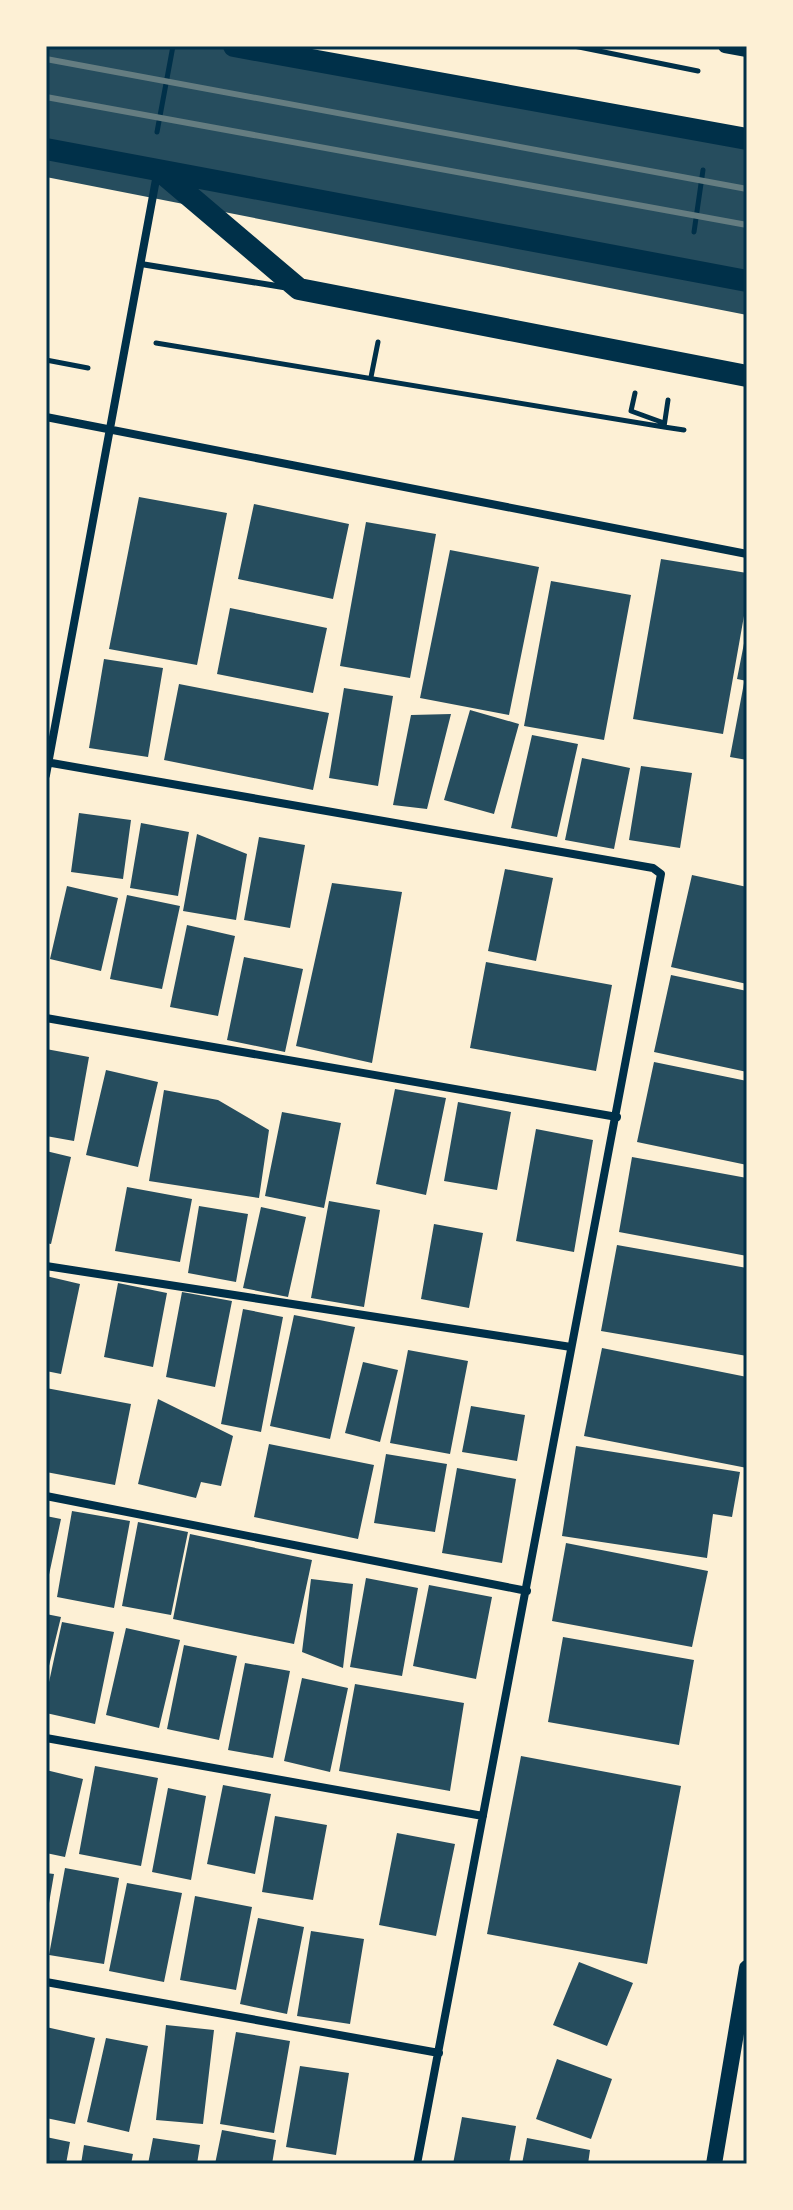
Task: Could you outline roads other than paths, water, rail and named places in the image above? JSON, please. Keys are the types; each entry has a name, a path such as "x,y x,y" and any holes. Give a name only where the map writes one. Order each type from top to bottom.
{"highway":[{"path":"234,46 747,139"},
{"path":"46,149 747,281"},
{"path":"157,169 299,289 747,376"}],"main road":[{"path":"714,2164 747,1968"}],"street":[{"path":"725,46 747,50"},
{"path":"46,775 112,429 157,169"},
{"path":"46,417 747,554"},
{"path":"47,762 653,868 661,874 662,884 417,2164"},
{"path":"46,1018 617,1117"},
{"path":"46,1266 571,1347"},
{"path":"46,1496 527,1591"},
{"path":"46,1738 483,1816"},
{"path":"46,1982 439,2053"}],"lane":[{"path":"141,264 299,289"}],"railway":[{"path":"46,59 747,189"},
{"path":"46,97 747,225"}]}
